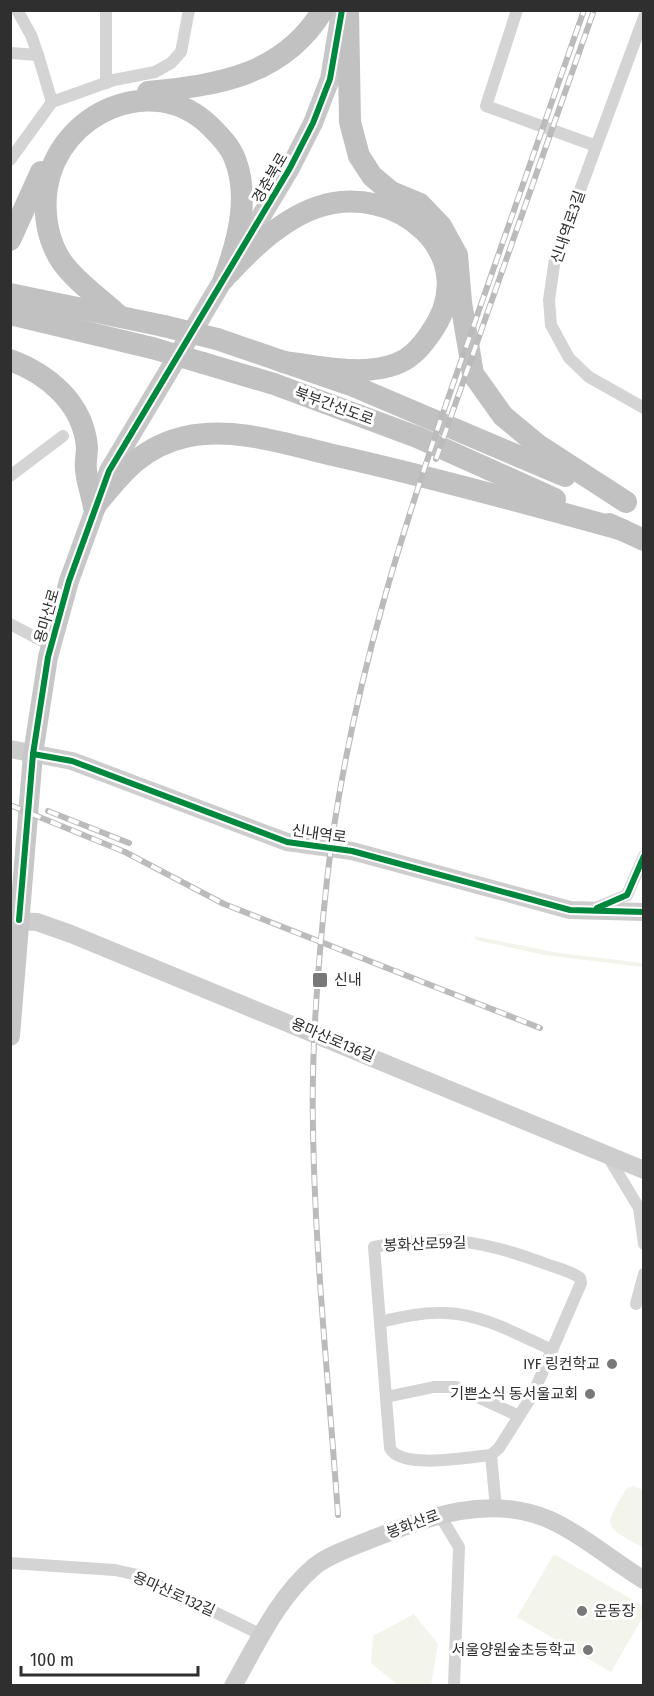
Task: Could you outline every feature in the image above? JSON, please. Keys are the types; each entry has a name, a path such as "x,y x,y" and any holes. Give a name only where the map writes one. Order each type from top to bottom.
{"highway":[{"path":"10,240 51,150 64,127 86,107 113,97 231,80 254,72 276,60 302,40 323,10"},
{"path":"348,10 350,122 359,156 372,176 391,192 420,204 441,226 457,255 461,302 472,374 503,416 538,446 635,506"},
{"path":"118,315 62,262 53,246 45,211 48,182 53,165 65,146 76,130 91,117 113,106 153,100 174,103 206,122 230,148 236,160 241,217 236,248 224,279"},
{"path":"224,279 244,256 275,231 315,208 337,202 379,204 402,213 417,223 438,247 448,280 441,316 426,340 410,356 398,364 359,369 284,362"},
{"name":"북부간선도로","path":"10,294 118,315 217,339 446,423 635,506"},
{"name":"북부간선도로","path":"10,314 152,348 285,388 417,437 644,540"},
{"path":"10,360 35,370 60,389 74,409 87,446 86,471 94,507"},
{"path":"94,507 129,465 154,449 186,437 241,434 450,481 623,530"}],"main road":[{"name":"경춘북로","path":"185,344 290,168 313,123 330,78 342,10"},
{"name":"용마산로","path":"10,1036 15,920 33,754 51,645 94,507 109,471 185,344"}],"street":[{"path":"17,10 31,34 52,102"},
{"path":"106,10 106,83"},
{"path":"10,160 52,102 106,83 155,72 171,63 181,52 189,10"},
{"path":"517,10 486,106 596,146"},
{"name":"신내역로3길","path":"644,17 555,258 549,300 551,326 568,358 589,377 644,408"},
{"path":"10,53 38,55"},
{"path":"10,476 63,436"},
{"path":"10,624 51,645"},
{"name":"신내역로","path":"10,749 72,761 287,842 352,850 570,910 644,912"},
{"path":"570,910 601,907 627,895 644,856"},
{"name":"용마산로136길","path":"15,920 43,924 71,934 644,1170"},
{"path":"607,1155 641,1210 644,1244"},
{"name":"봉화산로59길","path":"425,1241 468,1241 497,1246 580,1278 581,1283 552,1350 533,1394 491,1455 408,1461 400,1459 390,1448 374,1247 425,1241"},
{"path":"636,1304 644,1274"},
{"path":"380,1322 419,1314 447,1313 476,1319 552,1350"},
{"path":"386,1397 434,1387 456,1388 519,1416"},
{"path":"491,1455 496,1509"},
{"name":"봉화산로","path":"233,1686 286,1596 316,1565 363,1543 439,1514 483,1507 524,1512 549,1520 644,1580"},
{"path":"439,1514 459,1547 454,1686"},
{"name":"용마산로132길","path":"10,1563 115,1570 138,1575 262,1635"}],"shaded area":[{"path":"474,936 559,953 643,963 643,967 544,955 476,940"},
{"path":"634,1486 643,1490 643,1548 620,1535 611,1525 613,1511 627,1488"},
{"name":"운동장","path":"554,1554 643,1606 643,1617 611,1672 517,1617"},
{"path":"414,1614 438,1644 431,1685 398,1685 371,1663 373,1636"}],"railway":[{"path":"338,1515 319,1273 313,1097 318,973 327,880 337,810 365,671 403,534 584,10"},
{"path":"436,459 594,10"},
{"path":"10,805 125,852 224,904 540,1028"},
{"path":"48,811 129,843"}],"cycle path":[{"path":"19,920 33,754 48,657 69,581 109,471 290,168 313,123 330,79 342,10"},
{"path":"33,754 72,761 287,842 352,851 570,910 644,912"},
{"path":"597,908 627,895 644,856"}],"place":[{"name":"신내","path":"320,980"},
{"name":"IYF 링컨학교","path":"612,1364"},
{"name":"기쁜소식 동서울교회","path":"590,1394"},
{"name":"운동장","path":"582,1611"},
{"name":"서울양원숲초등학교","path":"588,1650"}]}
